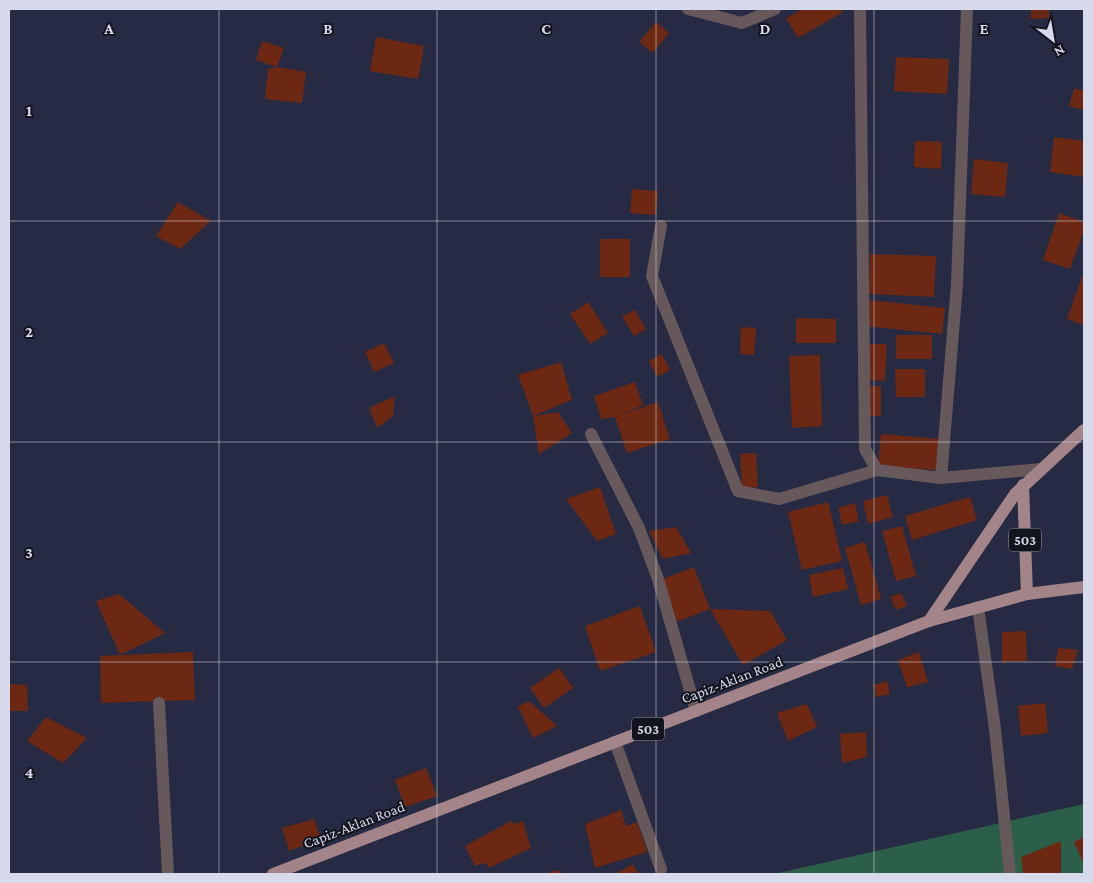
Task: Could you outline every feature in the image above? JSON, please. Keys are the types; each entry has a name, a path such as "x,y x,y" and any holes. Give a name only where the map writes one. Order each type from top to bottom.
{"main road":[{"name":"503","path":"929,621 1015,494 1084,430"},
{"name":"503","path":"1023,485 1027,594"},
{"name":"Capiz-Aklan Road","path":"273,874 929,621 1027,594 1084,587"}],"street":[{"path":"688,9 742,23 775,9"},
{"path":"860,9 865,449 877,470"},
{"path":"941,478 957,284 967,9"},
{"path":"662,226 652,276 738,491 779,499 877,470 941,478 1041,470"},
{"path":"591,434 639,528 658,579 696,711"},
{"path":"978,607 996,729 1010,874"},
{"path":"159,703 168,874"},
{"path":"615,742 661,869"}],"green space":[{"path":"1084,804 1084,874 774,874"}],"building":[{"path":"803,9 841,9 843,12 798,38 786,18"},
{"path":"1031,9 1049,9 1049,18 1031,19"},
{"path":"656,22 669,33 653,53 639,42"},
{"path":"376,37 424,46 418,79 370,71"},
{"path":"262,41 284,48 277,67 256,60"},
{"path":"896,57 949,59 947,94 894,91"},
{"path":"277,67 306,72 302,103 265,99 268,69"},
{"path":"1074,88 1084,91 1084,110 1069,106"},
{"path":"1054,137 1084,141 1084,177 1050,172"},
{"path":"915,141 942,142 941,169 914,167"},
{"path":"974,159 1008,163 1005,197 971,194"},
{"path":"632,189 658,191 656,215 630,213"},
{"path":"178,202 211,221 180,249 156,236"},
{"path":"1059,213 1084,222 1084,230 1070,269 1043,260"},
{"path":"600,239 630,239 630,277 600,277"},
{"path":"870,254 936,256 934,297 869,294"},
{"path":"1084,271 1084,325 1067,319"},
{"path":"868,300 945,308 942,334 865,326"},
{"path":"588,302 608,333 590,344 570,314"},
{"path":"635,310 646,329 634,336 622,316"},
{"path":"796,318 836,319 836,343 796,343"},
{"path":"741,327 756,328 754,355 740,354"},
{"path":"896,335 932,335 932,359 896,359"},
{"path":"384,343 394,363 374,372 365,352"},
{"path":"868,344 887,344 885,381 866,380"},
{"path":"662,354 670,370 657,377 649,361"},
{"path":"820,355 822,426 792,428 789,356"},
{"path":"561,362 572,400 533,416 518,375"},
{"path":"895,369 925,369 925,397 896,397"},
{"path":"635,382 643,405 623,414 658,402 670,439 627,453 615,417 601,419 594,396"},
{"path":"867,386 881,386 881,416 868,416"},
{"path":"395,396 393,416 377,428 369,408"},
{"path":"558,412 572,433 539,454 533,416"},
{"path":"881,434 939,439 936,470 878,466"},
{"path":"756,453 758,487 742,488 740,454"},
{"path":"600,487 616,534 597,541 566,499"},
{"path":"887,495 893,517 868,524 863,501"},
{"path":"970,497 977,520 912,540 905,516"},
{"path":"828,502 842,561 802,570 788,512"},
{"path":"855,503 859,521 842,525 838,508"},
{"path":"902,526 916,576 896,581 882,531"},
{"path":"676,527 691,553 663,559 649,531"},
{"path":"865,542 881,599 861,605 845,548"},
{"path":"694,567 710,609 676,622 660,580"},
{"path":"843,568 848,589 813,597 809,575"},
{"path":"901,593 907,606 896,610 890,597"},
{"path":"119,594 165,633 120,655 96,601"},
{"path":"640,606 656,652 600,671 585,626"},
{"path":"710,609 770,611 787,640 743,665"},
{"path":"1026,631 1027,661 1002,662 1002,632"},
{"path":"1058,648 1078,650 1072,669 1055,666"},
{"path":"193,652 195,700 101,703 100,656"},
{"path":"919,652 928,682 907,687 898,660"},
{"path":"559,668 573,688 544,708 530,688"},
{"path":"887,681 890,694 876,697 874,685"},
{"path":"9,684 27,685 28,711 9,711"},
{"path":"529,701 557,726 533,738 518,707"},
{"path":"1045,703 1048,733 1021,736 1018,706"},
{"path":"807,704 817,727 788,741 777,713"},
{"path":"46,717 87,738 63,763 27,741"},
{"path":"866,732 867,757 842,763 840,734"},
{"path":"426,768 437,796 405,807 395,780"},
{"path":"621,810 626,826 637,822 647,852 595,868 585,824"},
{"path":"314,819 321,839 289,851 282,828"},
{"path":"511,821 514,824 523,821 531,848 489,868 485,863 475,866 465,846"},
{"path":"1084,837 1084,865 1074,842"},
{"path":"1061,841 1061,874 1023,874 1021,857"},
{"path":"633,864 638,874 615,874"},
{"path":"557,870 564,874 544,874"}]}
